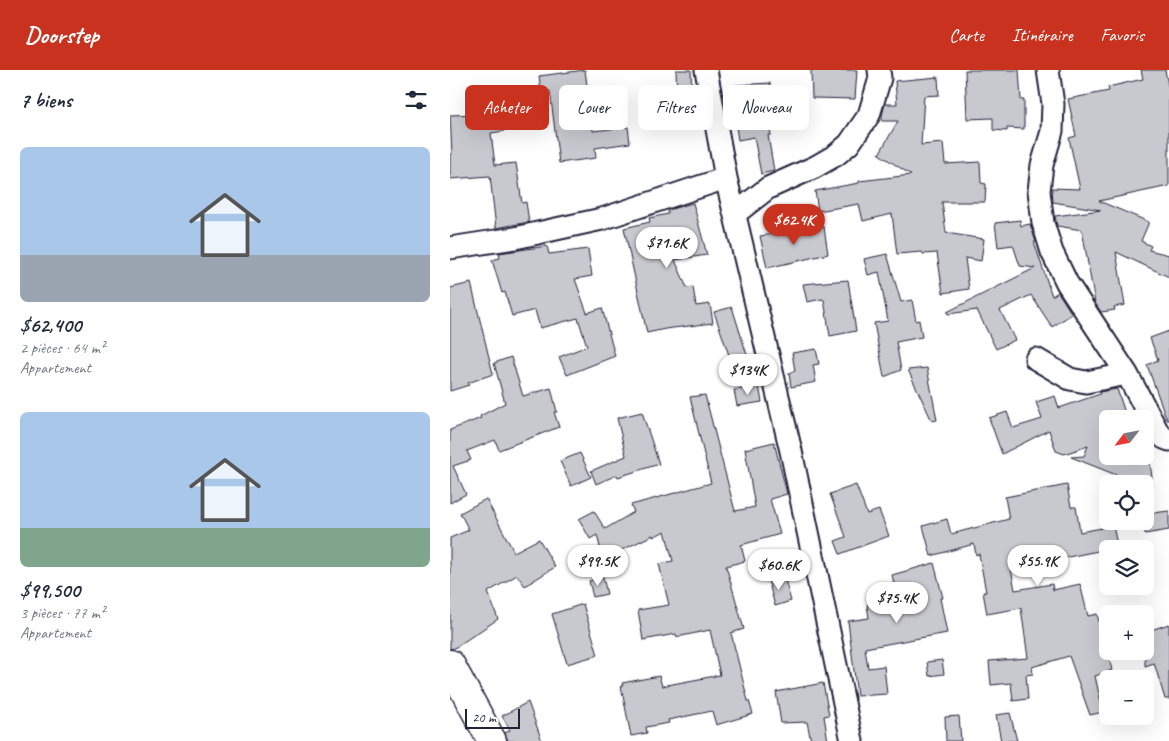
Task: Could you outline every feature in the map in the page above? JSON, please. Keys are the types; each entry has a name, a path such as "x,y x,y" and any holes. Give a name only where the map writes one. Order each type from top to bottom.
{"street":[{"path":"706,70 726,178 736,213 793,460 852,741"},
{"path":"736,213 768,188 815,167 836,155 849,144 869,115 880,78 879,70"},
{"path":"1048,70 1053,104 1052,132 1042,165 1039,191 1043,223 1052,252 1067,283 1127,374 1158,432 1169,440"},
{"path":"450,248 515,238 602,219 726,178"},
{"path":"1036,359 1070,379 1086,382 1127,374"},
{"path":"450,664 492,741"}],"building":[{"path":"585,70 587,85 559,85 559,130 628,130 628,127 630,143 595,148 596,158 559,163 549,85 540,85 539,76"},
{"path":"676,70 691,70 692,85 677,85"},
{"path":"811,70 857,70 855,99 812,98"},
{"path":"965,70 1019,70 1021,100 1024,100 1024,129 1007,128 1007,131 993,130 993,118 967,119"},
{"path":"1141,70 1165,70 1169,90 1169,186 1099,201 1149,222 1141,241 1151,246 1149,250 1169,255 1169,277 1116,252 1125,305 1114,307 1115,310 1101,312 1095,303 1082,230 1057,226 1055,216 1101,210 1053,202 1052,188 1080,189 1069,138 1076,136 1068,99 1109,91 1108,87 1143,79"},
{"path":"938,77 939,95 924,96 921,145 943,143 945,164 980,162 981,183 986,184 985,202 942,202 946,233 984,239 981,261 965,258 969,289 943,293 937,253 897,254 892,214 863,221 859,204 818,211 815,191 859,183 859,181 911,175 879,154 898,121 882,121 885,104 897,104 895,81"},
{"path":"770,83 770,85 735,85"},
{"path":"465,114 465,130 504,130 491,133 495,165 516,163 522,203 526,202 529,222 496,228 490,176 450,179 450,154 452,154 450,115"},
{"path":"736,130 770,130 771,135 768,135 774,171 761,174 754,137 738,140"},
{"path":"693,203 707,255 675,260 687,288 693,287 696,306 710,304 713,323 647,333 624,228 650,222 649,218 668,214 668,210"},
{"path":"1020,220 1021,226 1030,224 1052,296 1058,292 1072,314 1052,327 1031,295 1000,310 1015,340 996,349 977,310 948,314 947,312 1035,268 1020,266 1013,245 998,247 995,223"},
{"path":"824,227 828,254 767,268 760,236"},
{"path":"547,246 549,254 588,249 592,276 575,279 587,313 602,308 615,356 567,375 559,357 587,346 578,318 540,328 535,310 512,316 505,292 502,293 492,260 500,258 499,253"},
{"path":"887,254 901,302 912,300 916,321 919,320 922,337 896,342 901,370 884,377 874,323 888,321 879,272 868,275 864,259"},
{"path":"848,280 856,331 830,336 824,300 807,302 803,284"},
{"path":"471,283 493,374 450,391 450,288"},
{"path":"732,307 747,355 731,361 714,312"},
{"path":"1169,331 1169,420 1167,420 1147,365 1158,360 1150,338"},
{"path":"816,349 819,364 813,365 816,382 791,387 789,373 795,371 792,353"},
{"path":"511,357 523,396 551,388 557,412 554,412 559,427 499,450 495,440 467,451 471,460 453,466 466,494 450,503 450,430 481,418 480,416 505,403 494,363"},
{"path":"927,368 937,420 932,421 908,370"},
{"path":"759,386 762,402 737,406 734,390"},
{"path":"1117,389 1124,410 1099,410 1099,465 1150,465 1152,475 1116,475 1071,457 1084,456 1088,446 1064,454 1056,451 1049,430 1002,454 989,418 1007,412 1013,428 1042,419 1036,402 1055,396 1059,408 1100,394 1099,392"},
{"path":"705,395 735,511 755,507 745,449 774,442 787,494 770,499 780,534 741,545 745,561 726,566 744,629 731,633 753,714 716,725 712,711 668,720 669,723 646,727 647,733 631,736 622,683 659,676 662,686 720,675 710,630 677,637 676,634 643,640 638,610 669,605 659,564 673,561 665,531 603,559 597,535 590,539 579,519 594,511 605,529 634,512 631,505 711,483 690,397"},
{"path":"642,412 659,464 618,477 617,475 596,484 591,471 626,456 617,418"},
{"path":"580,453 591,477 571,486 560,461"},
{"path":"856,485 867,514 879,510 889,536 840,554 835,541 846,537 830,494"},
{"path":"1067,485 1071,507 1076,507 1080,532 1099,529 1114,530 1116,540 1099,540 1099,551 1063,558 1062,551 1010,563 1015,590 1052,584 1053,590 1080,584 1088,616 1097,614 1099,621 1099,660 1109,660 1112,670 1099,670 1099,675 1095,676 1099,694 1099,713 1090,715 1069,656 1032,667 1033,674 1026,675 1028,699 1013,701 1011,683 991,685 989,661 1028,658 1021,608 987,614 983,592 986,592 979,554 976,555 974,544 931,556 923,526 947,519 951,534 1009,519 1005,497"},
{"path":"486,499 514,552 539,539 555,567 525,586 517,575 488,592 498,619 453,649 450,648 450,538 469,530 460,513"},
{"path":"1169,511 1169,530 1145,534 1145,530 1154,530 1154,513"},
{"path":"934,563 943,598 940,598 947,633 865,648 868,668 884,666 887,694 857,696 848,621 869,618 867,605 892,600 892,597 897,596 892,575"},
{"path":"784,576 791,601 775,606 768,580"},
{"path":"603,577 607,594 593,597 589,581"},
{"path":"583,604 598,655 567,664 552,614"},
{"path":"1169,624 1169,699 1165,699 1154,663 1145,666 1145,660 1154,660 1154,629"},
{"path":"942,660 944,674 929,676 927,662"},
{"path":"823,683 829,715 824,716 828,741 811,741 807,722 781,723 776,692"},
{"path":"528,702 542,741 508,741 505,733 510,730 502,716"},
{"path":"1010,713 1017,741 1001,741 996,715"},
{"path":"959,716 961,741 946,741 945,717"}]}
